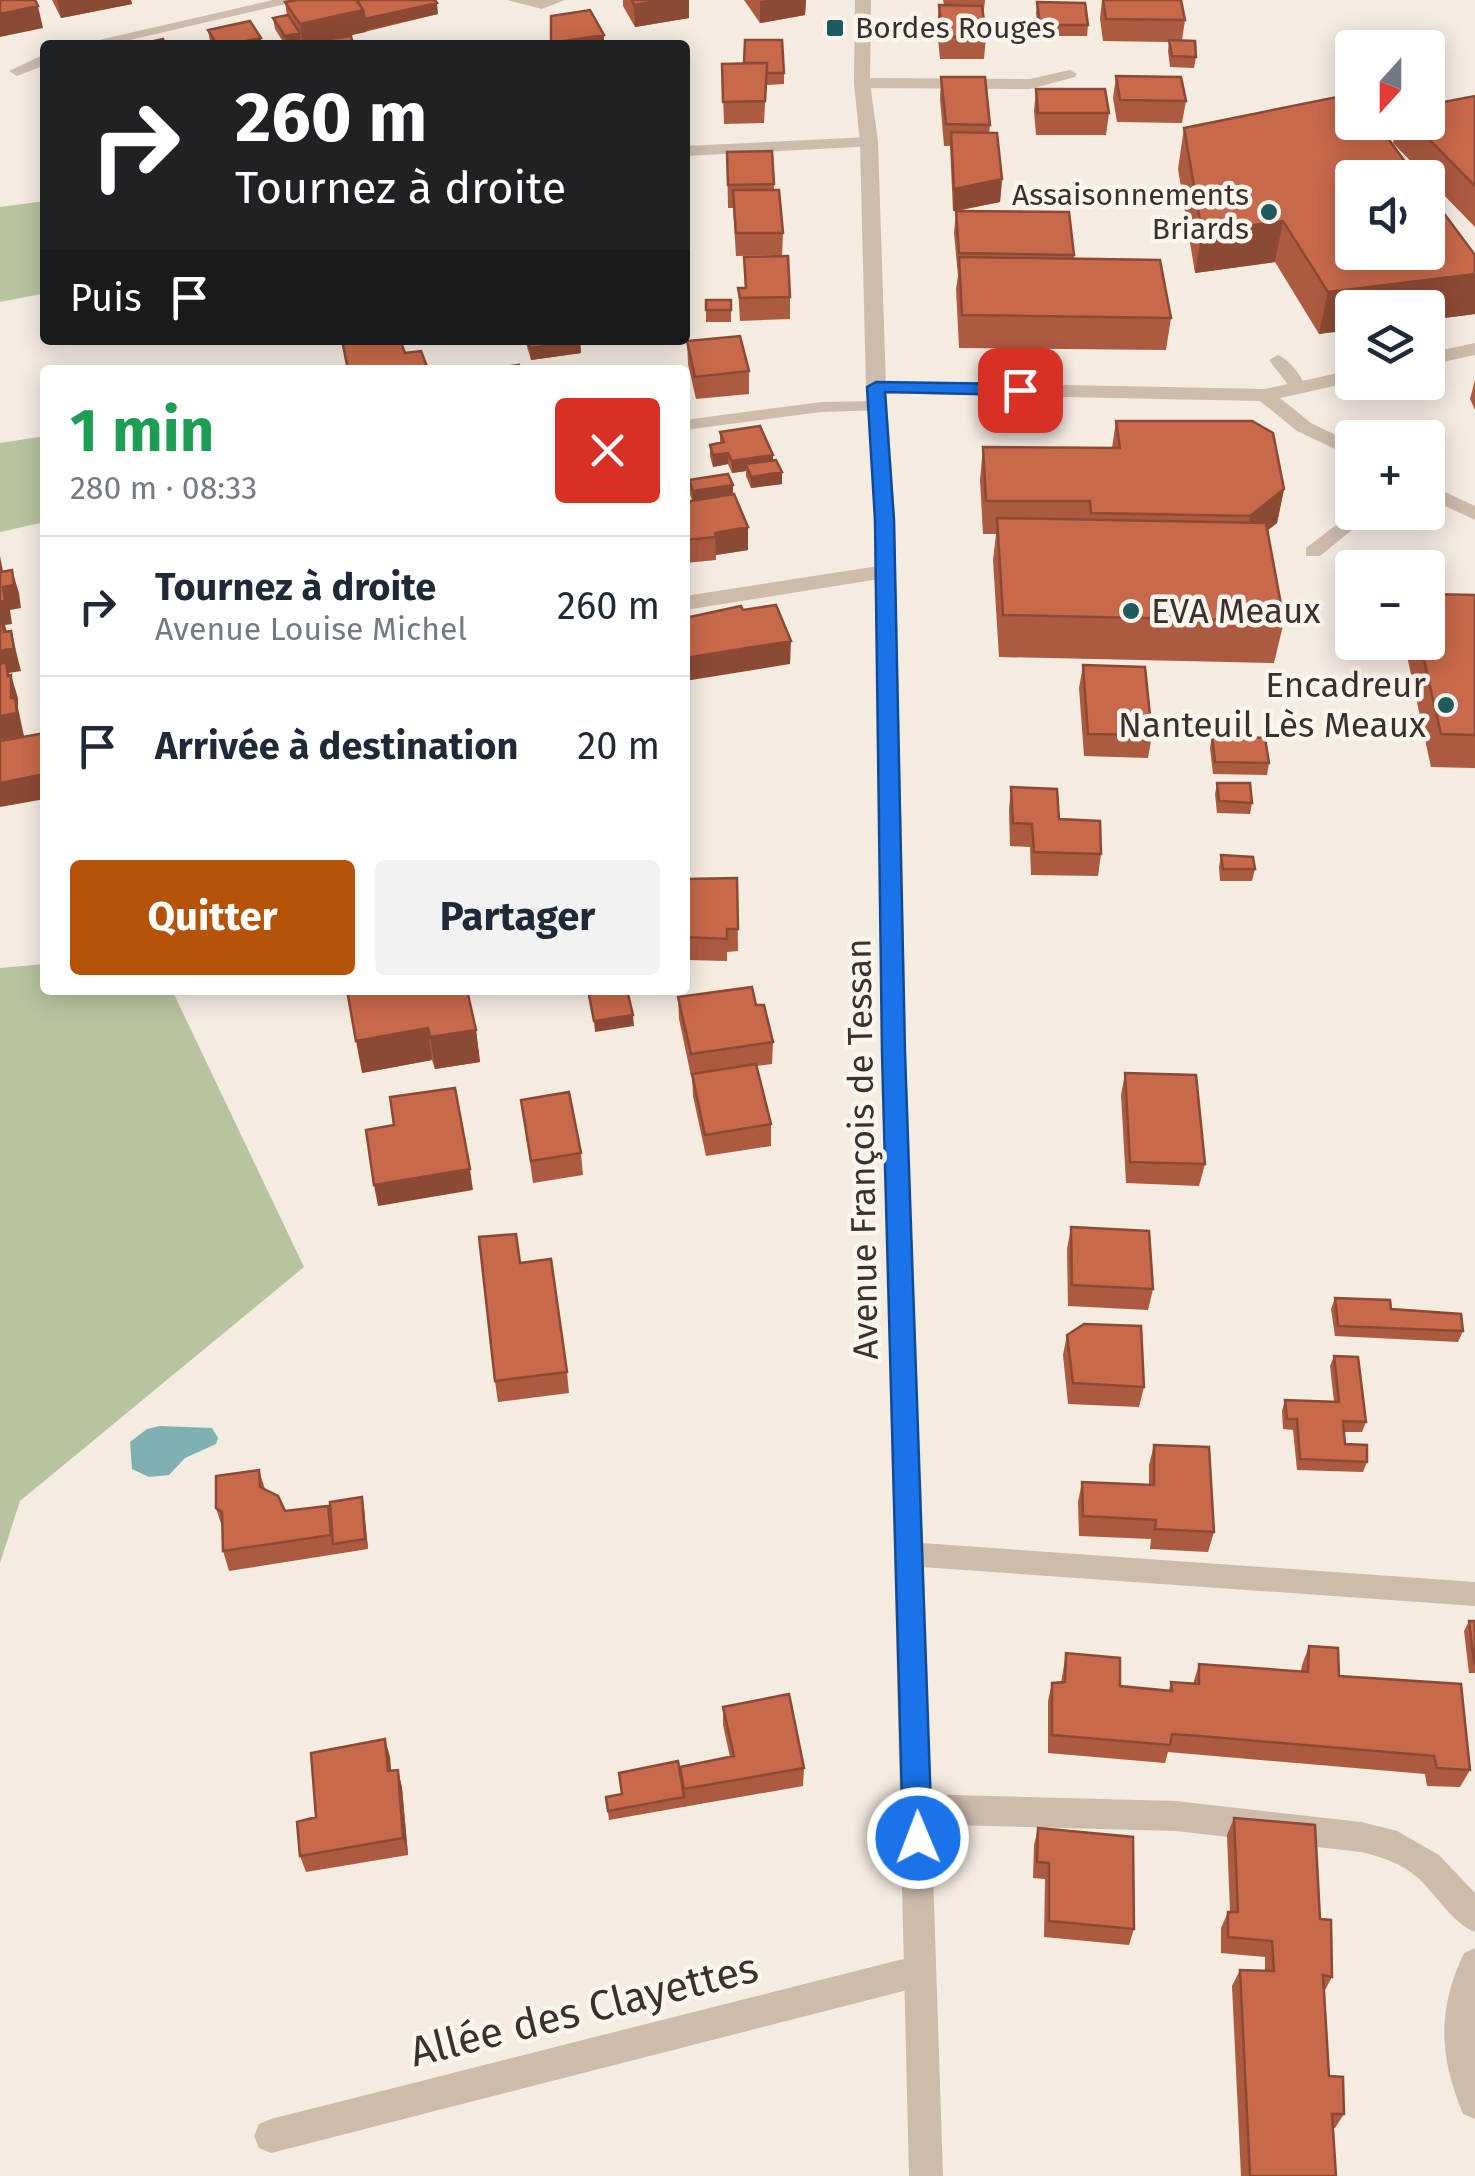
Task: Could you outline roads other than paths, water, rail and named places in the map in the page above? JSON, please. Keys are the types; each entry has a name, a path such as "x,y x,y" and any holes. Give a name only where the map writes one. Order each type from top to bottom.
{"street":[{"path":"108,40 295,0"},
{"path":"515,0 542,4 557,0"},
{"name":"Avenue François de Tessan","path":"862,0 862,83 869,142 884,572 906,1554 918,1810 926,2176"},
{"path":"17,71 40,60"},
{"path":"690,151 869,142"},
{"path":"1445,355 1475,349"},
{"path":"876,396 1077,382 1265,395 1335,380"},
{"path":"1265,395 1304,427 1335,443"},
{"path":"1445,499 1475,514"},
{"path":"690,602 884,572"},
{"path":"918,1810 1176,1816 1362,1837 1397,1846 1428,1866 1475,1916"},
{"path":"1475,1964 1458,2006 1458,2049 1475,2102"},
{"name":"Allée des Clayettes","path":"271,2136 919,1970"}],"lane":[{"path":"862,83 1030,84 1070,74"},
{"path":"1278,360 1298,388"},
{"path":"690,424 876,396"},
{"path":"1313,552 1342,530"},
{"path":"906,1554 1475,1594"}],"water":[{"path":"212,1428 218,1438 216,1444 185,1458 169,1475 149,1477 132,1469 130,1442 147,1429"}],"place":[{"name":"Bordes Rouges","path":"835,28"},
{"name":"Assaisonnements Briards","path":"1269,212"},
{"name":"EVA Meaux","path":"1131,611"},
{"name":"Encadreur Nanteuil Lès Meaux","path":"1446,705"}]}
